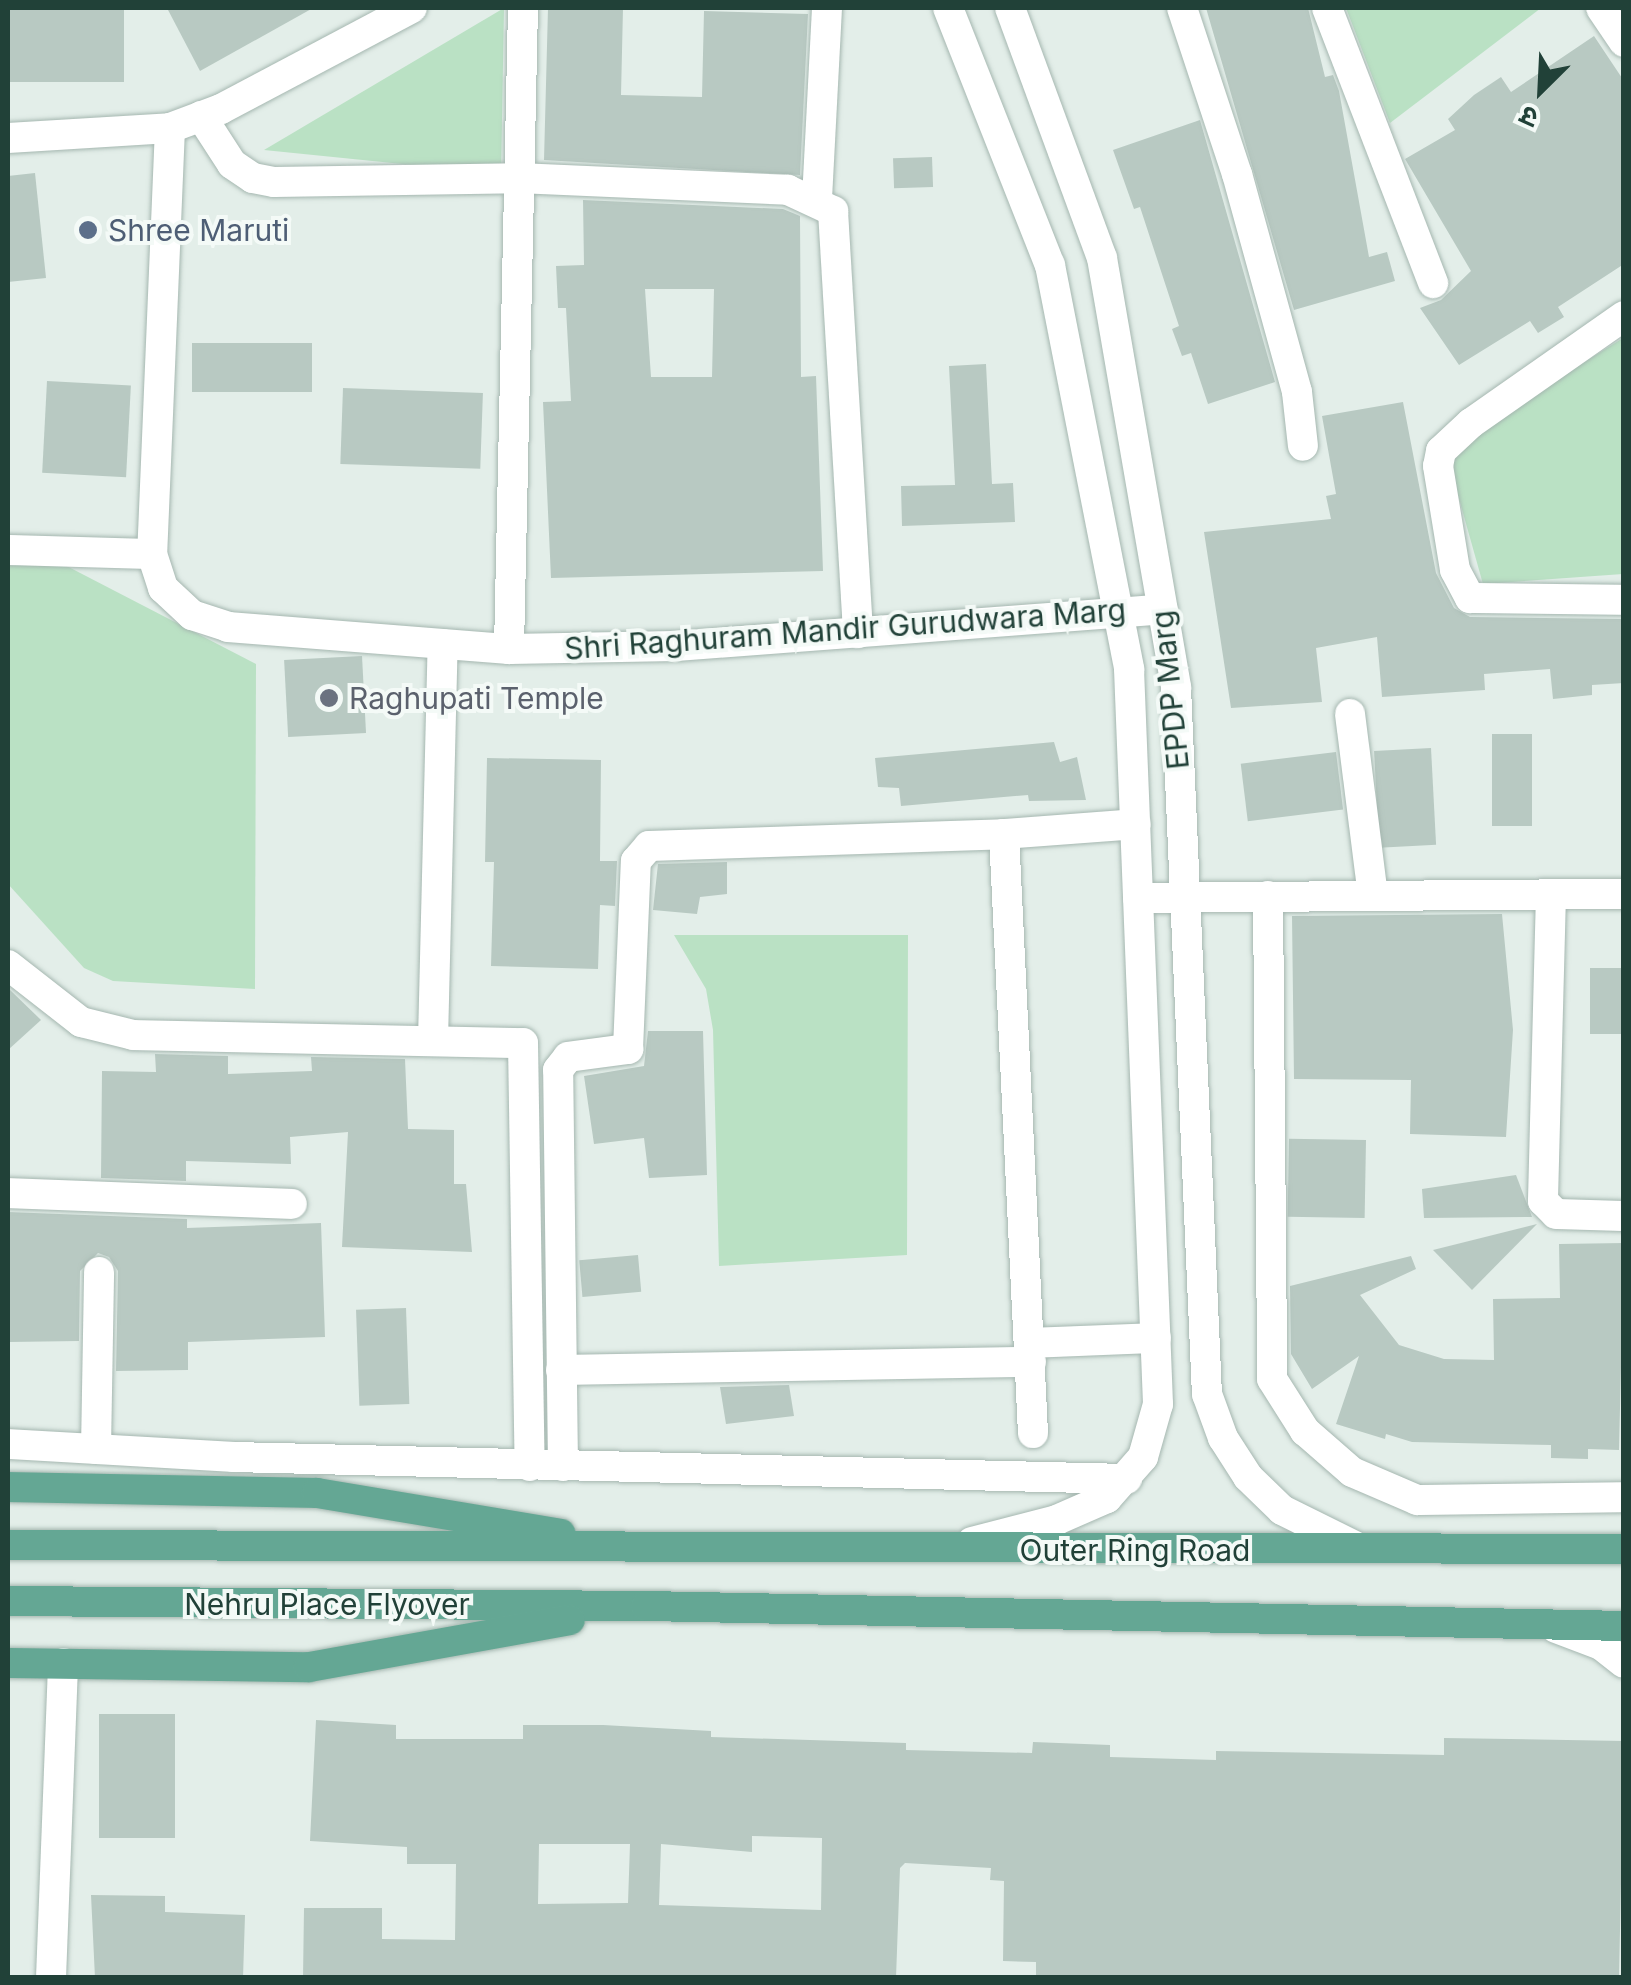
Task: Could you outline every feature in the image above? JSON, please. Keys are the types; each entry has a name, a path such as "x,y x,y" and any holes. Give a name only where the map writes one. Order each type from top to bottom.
{"main road":[{"path":"8,1487 317,1492 646,1549"},
{"name":"Nehru Place Flyover","path":"8,1545 646,1549"},
{"name":"Outer Ring Road","path":"646,1549 1624,1548"},
{"name":"Nehru Place Flyover","path":"8,1601 646,1606"},
{"path":"8,1663 309,1667 646,1606 1624,1626"}],"street":[{"path":"8,138 170,128 201,116 412,8"},
{"path":"510,649 523,8"},
{"path":"817,198 827,8"},
{"name":"EPDP Marg","path":"948,8 1050,266 1129,669 1157,1377 1153,1431 1127,1480"},
{"name":"EPDP Marg","path":"1010,8 1102,258 1176,688 1207,1394 1223,1438 1260,1488 1321,1534 1365,1550"},
{"path":"1182,8 1242,192 1296,392 1303,446"},
{"path":"1327,8 1433,283"},
{"path":"1601,8 1624,42"},
{"path":"201,116 232,164 253,178 518,178 788,190 817,198 833,211 839,234 858,633"},
{"name":"Shri Raghuram Mandir Gurudwara Marg","path":"170,128 152,554 163,588 192,615 228,627 510,649 858,633 1162,609"},
{"path":"1624,316 1471,423 1441,451 1438,466 1456,570 1470,598 1624,600"},
{"path":"8,550 152,554"},
{"path":"433,1040 443,644"},
{"path":"1350,714 1373,896"},
{"path":"562,1466 558,1070 579,1054 619,1054 631,1040 640,851 1136,824"},
{"path":"1004,834 1032,1433"},
{"path":"1551,894 1543,1201 1556,1214 1624,1216"},
{"path":"1138,898 1624,894"},
{"path":"1268,896 1272,1379 1305,1431 1352,1472 1417,1500 1624,1497"},
{"path":"8,965 81,1022 133,1035 523,1044 530,1466"},
{"path":"8,1193 292,1204"},
{"path":"96,1449 99,1272"},
{"path":"561,1370 1031,1352 1156,1338"},
{"path":"8,1444 530,1466 1127,1480"},
{"path":"943,1550 1083,1512 1127,1480"},
{"path":"1525,1624 1566,1630 1624,1663"},
{"path":"52,1978 62,1663"}],"green space":[{"path":"504,8 501,174 264,150"},
{"path":"1346,8 1541,8 1390,123"},
{"path":"1623,338 1623,574 1483,584 1445,449"},
{"path":"57,561 256,664 255,989 113,981 84,968 8,884 8,566"},
{"path":"674,935 908,935 907,1255 719,1266 713,1030 706,989"}],"building":[{"path":"8,8 124,8 124,82 8,82"},
{"path":"167,8 313,8 200,71"},
{"path":"548,8 623,8 621,95 702,97 704,11 808,14 800,175 544,160"},
{"path":"1206,8 1308,8 1325,77 1333,75 1339,91 1369,257 1387,252 1395,281 1294,310"},
{"path":"1594,36 1624,81 1624,264 1558,307 1564,317 1538,333 1530,321 1459,365 1420,308 1441,300 1471,271 1405,159 1455,130 1448,119 1501,77 1511,92"},
{"path":"1200,120 1275,382 1208,404 1191,353 1182,356 1172,329 1179,326 1140,207 1134,209 1113,150"},
{"path":"932,157 933,187 894,188 893,158"},
{"path":"35,173 46,278 8,282 8,176"},
{"path":"583,200 783,209 800,216 801,377 816,376 823,571 551,578 543,402 571,401 566,308 558,308 556,266 584,265","holes":["645,289 714,289 712,377 651,377"]},
{"path":"192,343 312,343 312,392 192,392"},
{"path":"986,364 992,484 1013,483 1015,522 902,526 901,486 955,485 949,366"},
{"path":"47,381 131,385 126,477 42,473"},
{"path":"343,388 483,393 480,469 340,464"},
{"path":"1403,402 1436,573 1454,608 1470,617 1624,619 1624,683 1592,685 1592,695 1553,699 1550,669 1484,674 1485,690 1382,697 1377,637 1316,648 1322,702 1231,708 1204,532 1331,519 1326,496 1336,494 1322,416"},
{"path":"362,656 366,733 288,737 284,660"},
{"path":"1492,734 1532,734 1532,826 1492,826"},
{"path":"1054,742 1060,762 1077,757 1086,800 1029,801 1028,795 901,806 899,788 878,787 875,758"},
{"path":"1431,748 1436,845 1379,848 1374,751"},
{"path":"1336,752 1343,810 1248,821 1241,764"},
{"path":"487,758 601,760 600,861 617,861 615,906 600,905 598,969 491,966 494,862 485,862"},
{"path":"727,862 727,894 700,897 697,914 653,910 658,864"},
{"path":"1502,914 1513,1030 1506,1137 1410,1134 1411,1080 1294,1079 1292,916"},
{"path":"1590,968 1624,968 1624,1034 1590,1034"},
{"path":"8,988 41,1020 8,1050"},
{"path":"648,1031 703,1031 707,1175 649,1178 644,1138 594,1144 584,1076 644,1066"},
{"path":"155,1054 228,1056 228,1074 312,1071 311,1057 405,1059 408,1129 454,1130 454,1184 466,1184 472,1252 342,1247 348,1132 290,1137 291,1164 186,1161 186,1181 101,1178 102,1071 156,1072"},
{"path":"1289,1139 1366,1140 1365,1218 1288,1217"},
{"path":"1516,1175 1532,1217 1424,1218 1422,1189"},
{"path":"8,1212 187,1219 187,1228 321,1223 325,1337 188,1342 188,1370 116,1371 118,1271 109,1257 98,1253 80,1271 79,1341 9,1342"},
{"path":"1537,1224 1472,1290 1433,1250"},
{"path":"1624,1243 1619,1450 1588,1449 1588,1459 1551,1458 1551,1445 1412,1442 1386,1434 1385,1439 1336,1424 1359,1356 1312,1389 1291,1354 1290,1286 1411,1256 1416,1269 1360,1295 1399,1345 1444,1359 1494,1360 1493,1299 1560,1298 1559,1244"},
{"path":"638,1255 641,1292 582,1297 579,1260"},
{"path":"406,1308 409,1404 359,1406 356,1310"},
{"path":"789,1385 794,1416 726,1424 720,1387"},
{"path":"99,1714 175,1714 175,1838 99,1838"},
{"path":"316,1720 396,1725 396,1739 523,1739 523,1725 603,1725 711,1731 711,1737 906,1743 906,1750 1032,1753 1033,1742 1110,1745 1110,1757 1216,1760 1216,1751 1444,1755 1444,1738 1624,1741 1619,1978 1036,1978 1036,1962 1003,1961 1004,1881 990,1880 991,1868 905,1863 900,1868 896,1978 303,1978 304,1908 382,1908 382,1939 455,1940 456,1864 407,1864 407,1847 310,1841","holes":["752,1836 822,1838 821,1910 659,1905 661,1844 752,1852","539,1844 630,1844 628,1903 538,1904"]},
{"path":"91,1895 165,1896 165,1912 245,1915 243,1978 95,1978"}],"place":[{"name":"Shree Maruti","path":"88,230"},
{"name":"Raghupati Temple","path":"329,698"}]}
